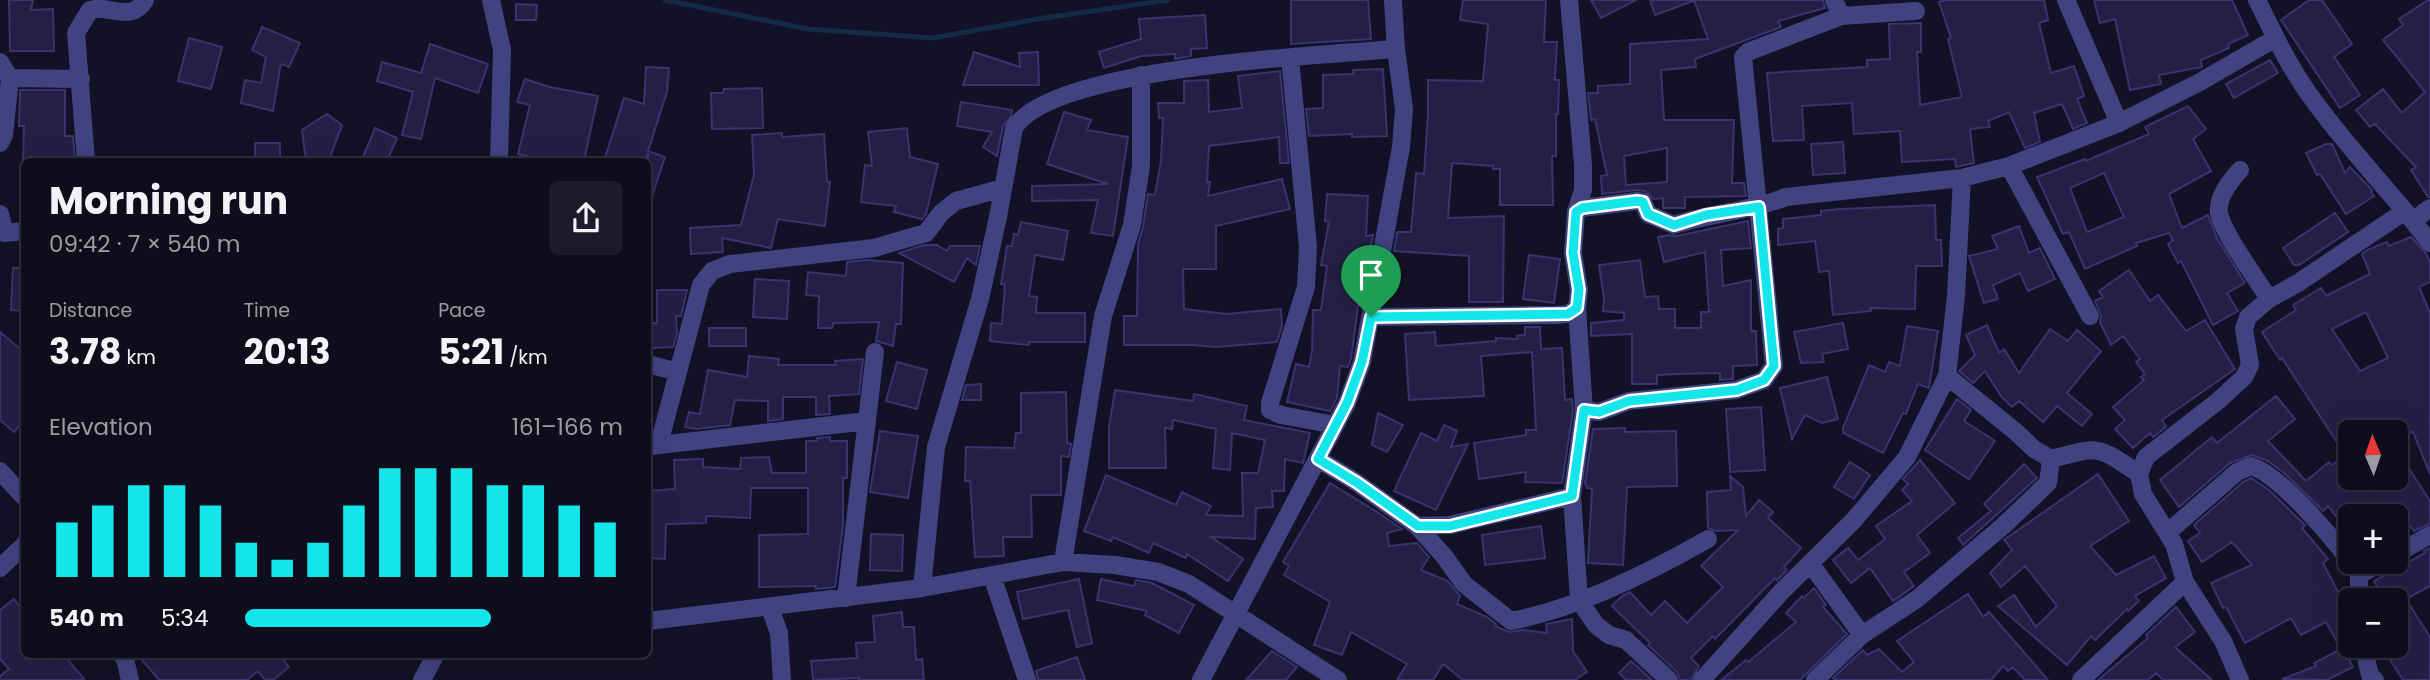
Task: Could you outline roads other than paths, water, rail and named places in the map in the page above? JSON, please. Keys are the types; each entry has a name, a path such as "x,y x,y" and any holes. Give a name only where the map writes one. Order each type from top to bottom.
{"street":[{"path":"86,158 76,33 90,10 98,7 127,13 141,6 145,0"},
{"path":"491,0 502,50 499,158"},
{"path":"1200,680 1347,403 1362,362 1401,147 1404,109 1393,0"},
{"path":"1569,0 1583,165 1583,190 1576,212 1573,253 1579,290 1577,308 1584,410 1572,496 1579,600 1597,625 1609,635 1626,640 1669,680"},
{"path":"2066,0 2119,122"},
{"path":"2257,0 2308,93 2350,148 2430,243"},
{"path":"1584,410 1599,412 1629,401 1737,390 1764,380 1774,366 1743,57 1748,52 1837,8 1916,11"},
{"path":"1576,212 1582,208 1637,201 1643,202 1648,214 1674,225 1706,215 1759,207 1786,197 1962,178 2009,166 2119,122 2200,82 2276,38"},
{"path":"922,588 936,447 980,299 1014,128 1020,118 1061,97 1141,75 1396,49"},
{"path":"1290,58 1308,247 1306,286 1269,403 1270,410 1281,415 1335,425"},
{"path":"0,62 10,78 4,135 0,143"},
{"path":"1063,562 1103,316 1132,225 1141,166 1141,75"},
{"path":"10,78 81,79"},
{"path":"2009,166 2090,316"},
{"path":"2240,170 2224,189 2219,212 2227,231 2269,299"},
{"path":"1705,679 1810,563 1854,520 1907,457 1947,376 1956,296 1962,178"},
{"path":"867,421 653,445 678,372 701,285 712,271 730,264 874,247 926,233 941,213 956,201 1003,188"},
{"path":"2240,680 2223,642 2185,582 2174,544 2143,494 2139,474 2146,457 2218,401 2244,377 2250,365 2244,329 2248,317 2269,299 2409,216 2430,208"},
{"path":"0,214 3,232 21,231"},
{"path":"1371,317 1556,315 1568,314 1577,308"},
{"path":"846,598 875,352"},
{"path":"651,365 678,372"},
{"path":"1947,376 2017,432 2034,450 2051,459 2090,449 2104,450 2139,474"},
{"path":"1318,459 1418,526 1464,584 1511,621 1533,617 1579,600 1678,556 1708,539"},
{"path":"1821,679 1862,635 1917,599 2048,484 2051,459"},
{"path":"2167,533 2237,472 2251,466 2258,468 2290,494 2325,528 2338,546"},
{"path":"0,471 21,494"},
{"path":"1418,526 1450,526 1572,496"},
{"path":"2408,547 2430,535"},
{"path":"0,568 21,548"},
{"path":"651,621 922,588 1063,562 1115,565 1158,572 1189,584 1338,680"},
{"path":"1810,563 1862,635"},
{"path":"992,576 1027,680"},
{"path":"2081,680 2099,660 2185,582"},
{"path":"770,608 779,633 782,680"},
{"path":"124,658 130,680"},
{"path":"422,680 434,658"},
{"path":"2366,658 2370,675 2375,680"}],"waterway":[{"path":"665,0 808,29 933,38 1168,0"}]}
